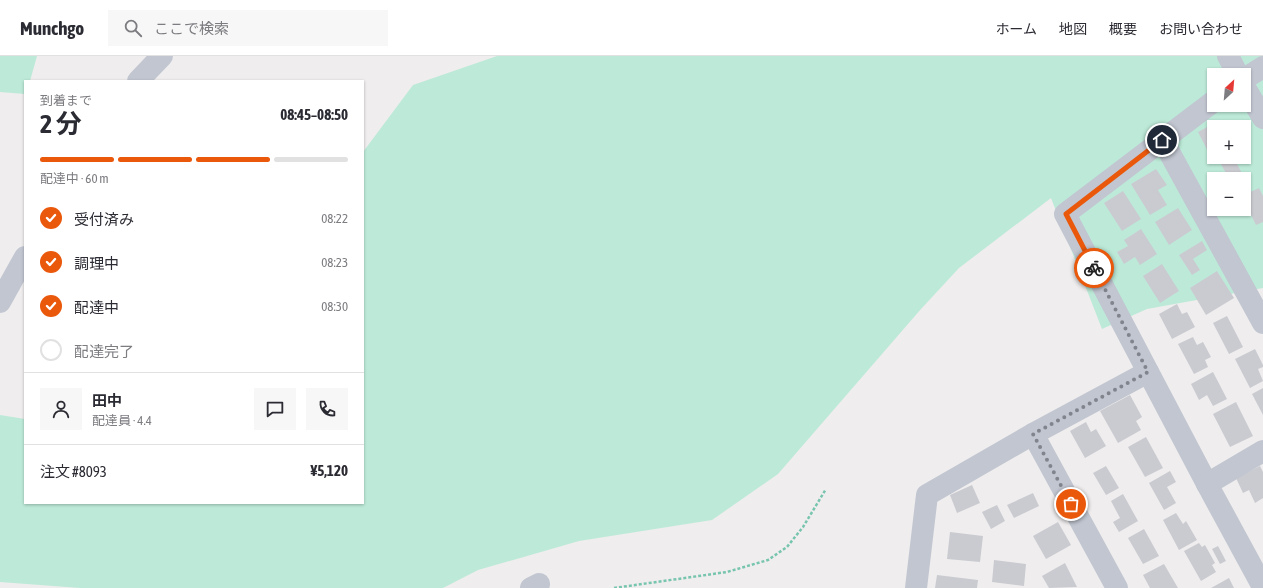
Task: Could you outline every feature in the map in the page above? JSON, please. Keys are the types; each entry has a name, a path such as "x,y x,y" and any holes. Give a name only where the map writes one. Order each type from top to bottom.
{"street":[{"path":"139,80 162,56"},
{"path":"1228,56 1234,68"},
{"path":"1251,75 1263,67"},
{"path":"1251,98 1263,118"},
{"path":"1207,106 1066,214 1206,484 1263,587"},
{"path":"1162,140 1263,323"},
{"path":"0,302 24,259"},
{"path":"916,588 926,495 1033,434 1148,372"},
{"path":"1033,434 1117,588"},
{"path":"1206,484 1263,451"}],"path":[{"path":"614,588 728,572 768,560 787,547 803,528 826,489"}],"green space":[{"path":"0,56 37,56 30,80 24,80 24,94 0,92"},
{"path":"497,56 1263,56 1263,288 1147,309 1102,329 1051,198 959,268 921,309 778,474 712,520 579,541 478,570 443,588 80,588 0,582 0,415 24,419 24,504 364,504 364,151 413,85"}],"building":[{"path":"1207,127 1207,149 1198,132"},
{"path":"1221,164 1237,164 1241,172 1225,172"},
{"path":"1156,169 1167,185 1158,190 1167,205 1150,215 1131,184"},
{"path":"1259,188 1263,196 1263,222 1256,225 1251,215 1251,192"},
{"path":"1123,191 1141,219 1122,231 1104,203"},
{"path":"1178,208 1192,230 1169,245 1155,222"},
{"path":"1141,229 1157,254 1140,265 1135,257 1124,264 1117,252 1128,246 1124,240"},
{"path":"1202,241 1207,250 1193,259 1200,270 1192,275 1179,255"},
{"path":"1162,264 1179,291 1160,303 1143,276"},
{"path":"1217,271 1234,298 1206,315 1190,288"},
{"path":"1177,304 1182,314 1187,312 1195,327 1172,339 1159,314"},
{"path":"1227,316 1243,347 1229,354 1213,323"},
{"path":"1193,337 1197,345 1203,342 1211,357 1205,360 1208,367 1194,374 1178,344"},
{"path":"1255,349 1263,365 1263,367 1258,369 1263,381 1250,388 1235,359"},
{"path":"1213,372 1227,399 1213,406 1207,395 1199,400 1191,384"},
{"path":"1263,388 1263,415 1252,394"},
{"path":"1130,395 1142,417 1136,421 1141,430 1118,443 1100,411"},
{"path":"1236,402 1253,436 1230,447 1213,414"},
{"path":"1086,422 1091,432 1096,429 1106,446 1085,458 1070,431"},
{"path":"1146,437 1163,468 1145,477 1128,447"},
{"path":"1106,466 1119,488 1106,495 1093,473"},
{"path":"1260,466 1263,472 1263,498 1255,503 1249,490 1243,493 1236,478"},
{"path":"1170,471 1176,482 1167,487 1176,503 1164,510 1149,483"},
{"path":"972,485 980,503 957,513 950,495"},
{"path":"1033,493 1039,506 1014,518 1007,505"},
{"path":"1123,494 1138,521 1119,532 1113,522 1120,518 1111,501"},
{"path":"997,505 1005,521 991,529 982,512"},
{"path":"1176,513 1183,524 1186,521 1197,540 1179,550 1163,520"},
{"path":"1058,522 1071,545 1046,559 1033,536"},
{"path":"1144,529 1159,556 1143,564 1128,538"},
{"path":"950,532 983,536 980,562 947,559"},
{"path":"1199,543 1202,547 1205,545 1215,563 1212,565 1216,572 1201,581 1184,551"},
{"path":"1218,546 1226,561 1220,564 1212,549"},
{"path":"994,560 1026,564 1024,586 992,582"},
{"path":"1065,563 1077,587 1049,588 1042,576"},
{"path":"1164,564 1178,588 1150,588 1143,575"},
{"path":"937,575 978,580 977,588 935,588"},
{"path":"1229,578 1234,588 1211,588"}],"way so far":[{"path":"1071,504 1033,434 1148,372 1094,268"}],"route":[{"path":"1094,268 1066,214 1162,140"}]}
